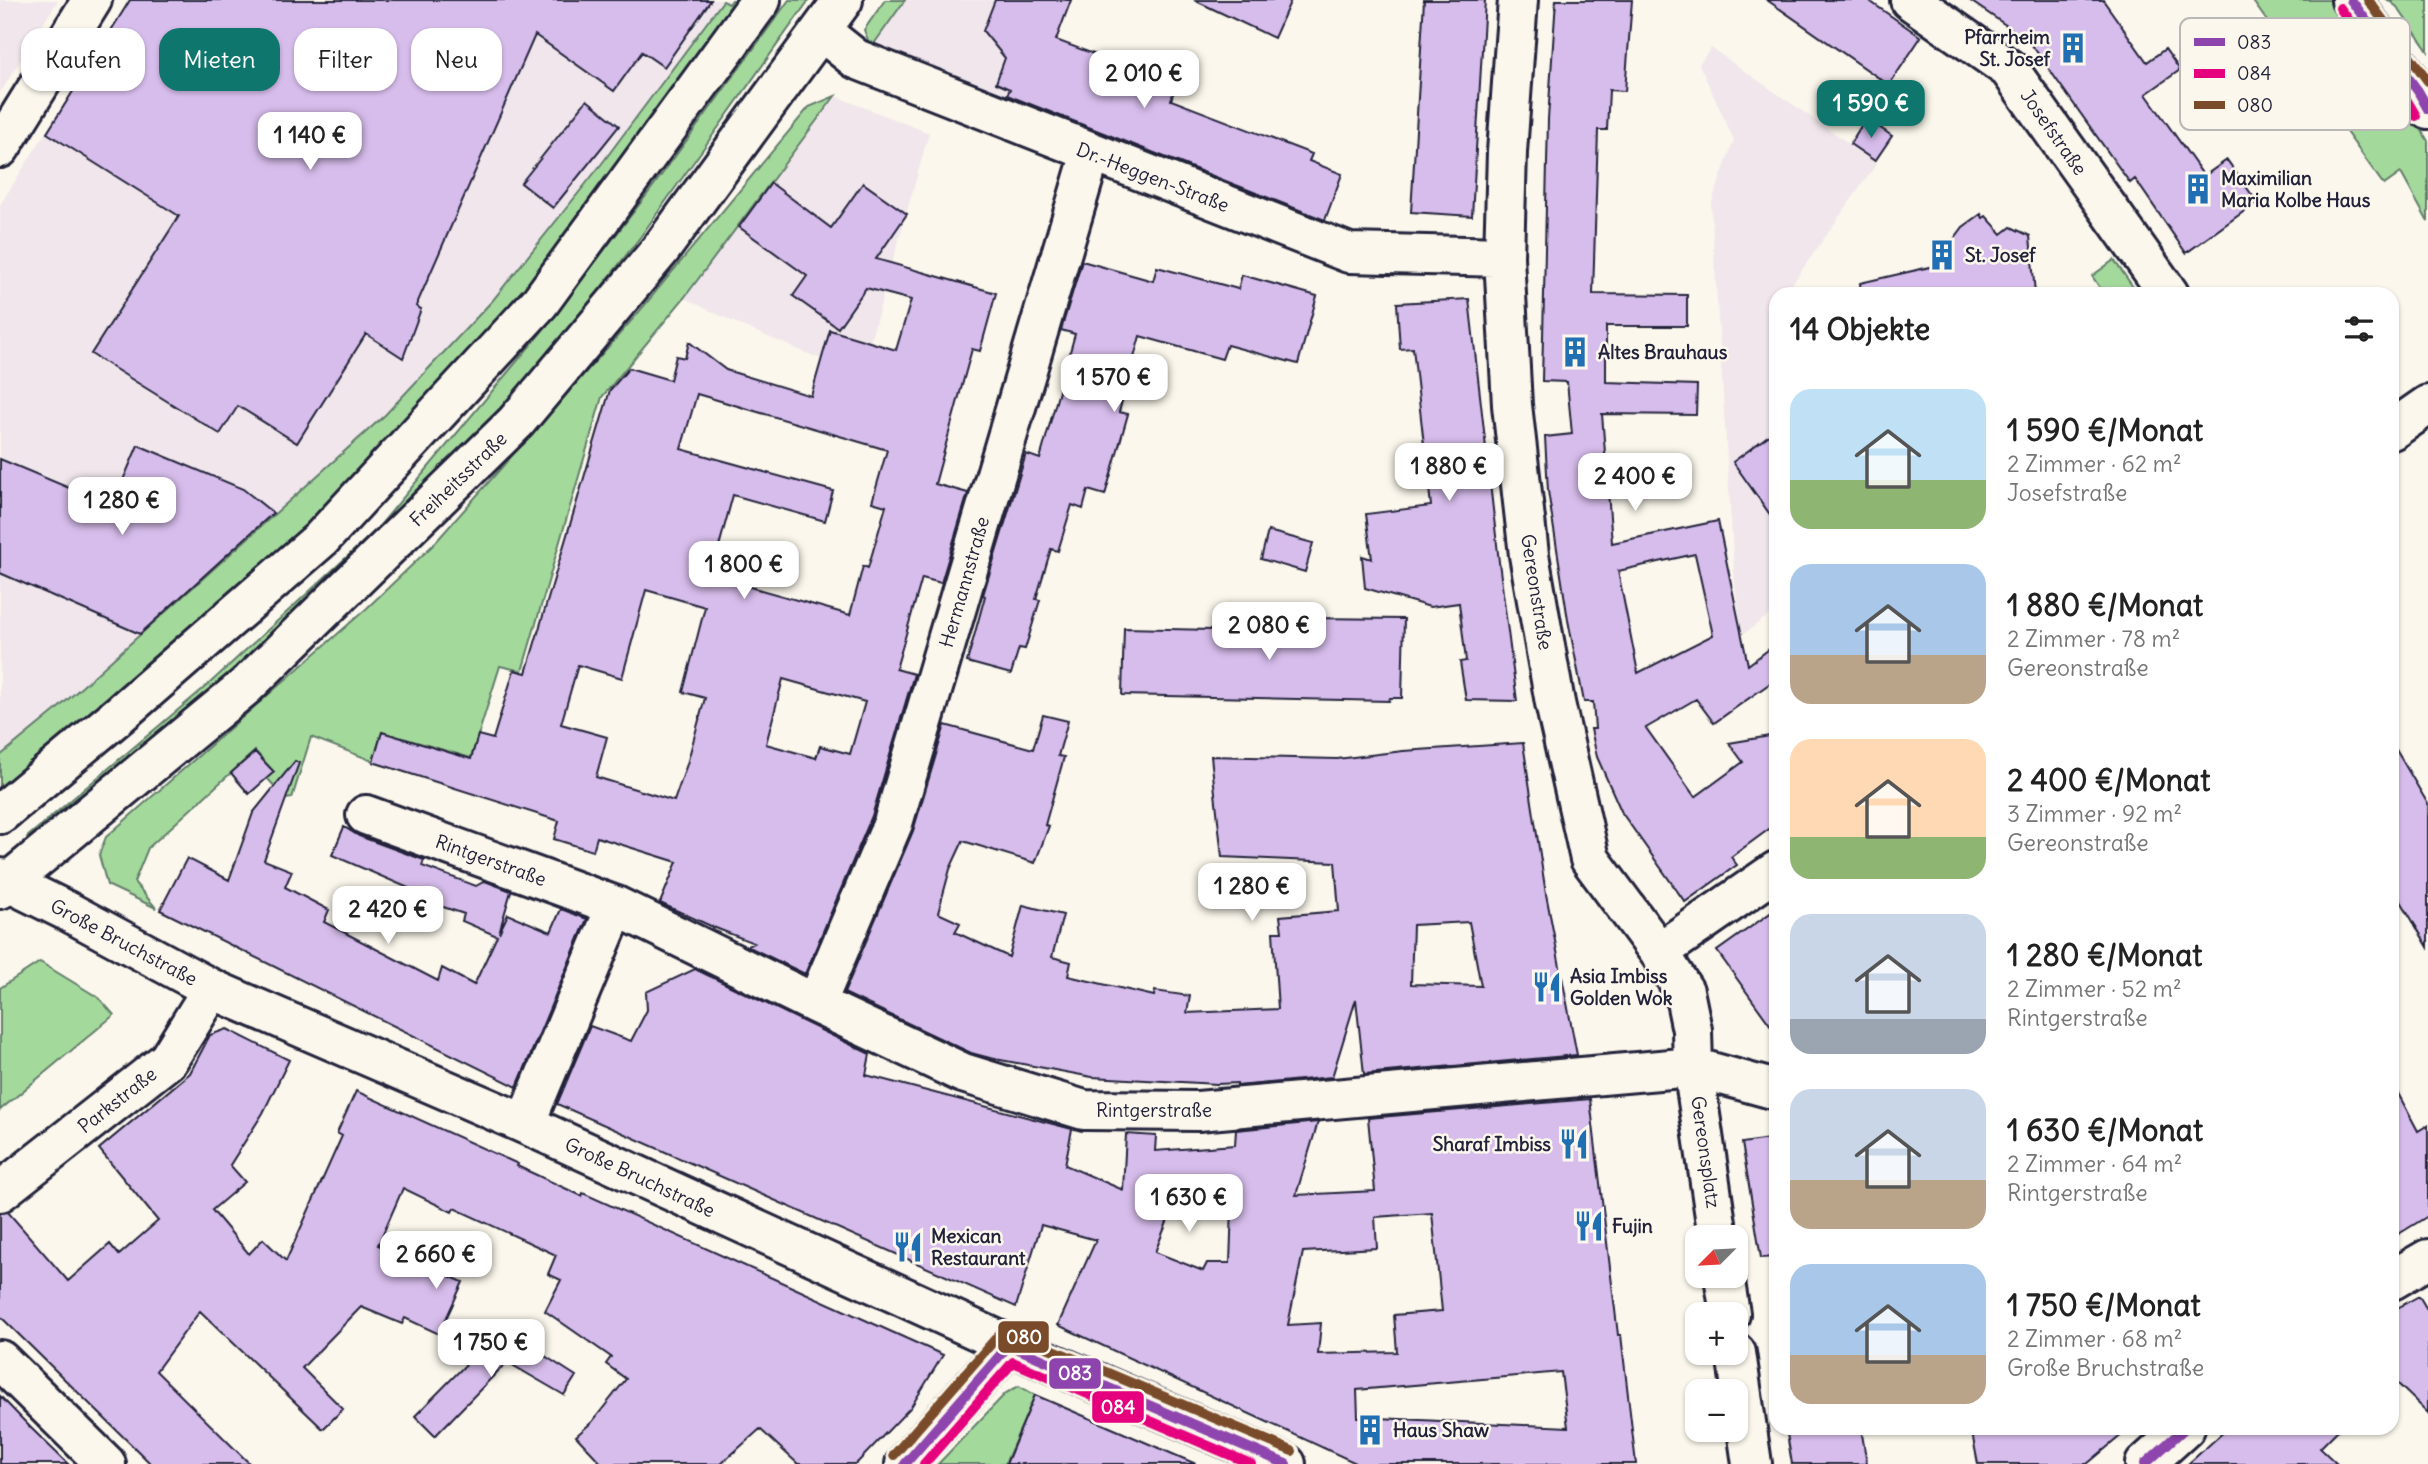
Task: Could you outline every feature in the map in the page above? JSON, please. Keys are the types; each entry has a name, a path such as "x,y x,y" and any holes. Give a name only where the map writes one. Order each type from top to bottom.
{"street":[{"path":"0,148 92,0"},
{"path":"0,814 120,715 321,539 540,302 761,0"},
{"name":"Freiheitsstraße","path":"3,883 247,685 516,422 661,249 843,0"},
{"name":"Gereonstraße","path":"1518,0 1507,152 1504,257 1512,405 1529,555 1561,729 1590,859 1659,952 1684,991 1692,1030 1693,1067"},
{"name":"Josefstraße","path":"1910,0 2009,69 2164,287"},
{"path":"2351,0 2365,18"},
{"name":"Dr.-Heggen-Straße","path":"821,31 856,59 1349,253 1504,257"},
{"path":"2410,83 2428,109"},
{"name":"Hermannstraße","path":"816,1004 893,823 1091,153"},
{"path":"2399,425 2428,405"},
{"name":"Rintgerstraße","path":"366,815 616,906 963,1073 1084,1110 1198,1111 1693,1067"},
{"path":"1659,952 1769,875"},
{"name":"Große Bruchstraße","path":"3,883 212,989 524,1124 1009,1345 1286,1464"},
{"path":"524,1124 616,906"},
{"name":"Parkstraße","path":"0,1192 168,1060 212,989"},
{"path":"1693,1067 1769,1088"},
{"name":"Gereonsplatz","path":"1693,1067 1716,1225"},
{"path":"2399,1276 2428,1259"},
{"path":"905,1464 1009,1345"},
{"path":"0,1360 106,1464"},
{"path":"1738,1365 1752,1464"},
{"path":"2145,1464 2177,1435"}],"shaded area":[{"path":"0,0 58,0 41,28 21,28 21,59 0,93"},
{"path":"129,0 732,0 729,4 723,1 600,166 493,300 385,415 55,711 0,756 0,205 72,91 145,91 145,28 111,28"},
{"path":"905,0 1043,0 1005,100 871,48"},
{"path":"1711,48 1877,163 1790,287 1769,287 1769,615 1742,635 1735,585 1711,205 1734,140 1699,64"},
{"path":"835,96 929,133 870,342 830,330 821,359 684,298"}],"green space":[{"path":"732,0 743,0 574,231 486,337 319,517 0,798 0,756 55,711 385,415 493,300 600,166 723,1 729,4"},
{"path":"789,0 809,0 641,236 559,342 386,537 241,670 29,845 27,837 210,683 376,530 539,335 652,188"},
{"path":"885,0 905,0 871,48 864,30"},
{"path":"2252,0 2331,0 2345,18 2265,18"},
{"path":"2388,0 2428,0 2428,51 2410,25 2410,18 2405,18"},
{"path":"835,96 684,298 602,397 522,671 500,666 471,758 382,732 373,761 311,737 292,798 286,799 267,778 274,772 255,751 148,848 134,882 156,908 107,885 99,855 106,837 366,609 434,544 638,313 809,107"},
{"path":"2410,110 2428,141 2428,222 2401,173 2384,185 2345,130 2410,130"},
{"path":"2114,260 2133,287 2099,287 2092,276"},
{"path":"40,962 99,998 114,1015 0,1110 0,988"},
{"path":"1019,1386 1035,1395 1005,1464 938,1464 1006,1393"}],"building":[{"path":"130,0 711,0 664,67 642,52 614,91 535,35 416,306 421,309 403,358 366,334 297,443 238,406 220,434 91,354 179,216 47,133 73,91 145,91 145,28 113,28"},
{"path":"995,0 1071,0 1056,40 1155,77 1153,82 1174,90 1171,100 1312,154 1309,161 1342,174 1325,220 1007,95 1010,89 996,83 1005,58 983,31"},
{"path":"1194,0 1291,0 1274,38"},
{"path":"1424,0 1485,0 1472,216 1411,212"},
{"path":"1556,0 1632,0 1625,91 1609,90 1607,130 1598,130 1593,294 1687,295 1687,326 1606,326 1606,382 1697,385 1696,415 1602,414 1612,543 1718,521 1748,665 1769,649 1769,684 1714,723 1696,699 1646,728 1695,797 1743,762 1729,743 1769,736 1769,829 1731,857 1737,865 1685,902 1622,813 1597,757 1591,729 1595,729 1593,702 1584,702 1548,491 1545,437 1572,434 1567,382 1542,381 1548,119","holes":["1695,554 1713,635 1638,673 1618,571"]},
{"path":"1767,0 1868,0 1921,37 1889,85"},
{"path":"1969,0 2103,0 2147,62 2165,49 2180,70 2146,94 2204,176 2227,160 2257,202 2186,253 2135,179 2130,183 2029,41"},
{"path":"587,100 619,126 553,208 521,183"},
{"path":"1866,118 1892,136 1875,161 1850,144"},
{"path":"771,183 831,228 863,183 907,214 876,259 996,293 980,351 972,349 935,484 968,493 941,583 922,578 896,669 914,674 872,816 805,974 747,946 754,943 660,903 677,862 597,837 593,851 554,839 559,821 373,762 382,732 471,759 478,735 493,739 514,670 526,673 610,390 629,368 670,380 676,356 685,358 689,342 726,370 811,396 830,330 896,350 911,300 866,288 838,328 793,296 807,276 739,227","holes":["697,394 887,450 872,502 886,506 868,568 863,566 850,615 711,576 733,495 825,521 833,491 681,449","646,590 705,607 683,692 705,698 674,801 596,777 607,737 561,724 578,665 622,678","783,679 865,702 850,754 820,746 816,758 766,744"]},
{"path":"1981,214 2002,234 2011,227 2030,236 2034,287 1860,287 1860,283 1934,266 1963,227"},
{"path":"1082,261 1153,281 1157,267 1238,289 1242,275 1317,296 1298,364 1227,345 1222,359 1140,336 1119,412 1128,414 1105,495 1088,490 1083,509 1072,505 1058,551 1051,549 1036,599 1040,600 1025,649 1019,648 1011,674 967,662 985,596 983,595 1026,454 1040,459 1075,334 1061,330"},
{"path":"1469,299 1517,701 1466,700 1460,662 1466,661 1459,603 1430,607 1365,588 1362,556 1372,559 1366,514 1431,506 1413,348 1400,349 1397,303"},
{"path":"1769,435 1769,513 1733,462"},
{"path":"138,445 243,489 273,513 140,634 0,573 0,459 112,506"},
{"path":"1268,531 1313,543 1305,572 1261,559"},
{"path":"1306,618 1404,619 1402,698 1390,698 1389,701 1122,695 1124,628 1305,632"},
{"path":"1043,715 1068,721 1058,756 1064,757 1045,825 1049,826 1035,863 963,841 950,869 938,913 960,923 955,932 1009,957 1023,905 1063,915 1052,957 1071,962 1068,976 1154,996 1155,991 1190,996 1187,1013 1278,1009 1273,932 1282,932 1280,916 1339,911 1335,862 1222,857 1211,756 1337,759 1403,751 1523,743 1546,894 1577,1055 1364,1074 1356,999 1332,1077 1237,1086 1237,1083 1092,1077 971,1053 844,993 913,831 945,725 1033,749","holes":["1469,922 1481,986 1411,984 1413,925"]},
{"path":"255,752 274,772 249,794 231,773"},
{"path":"2399,755 2428,804 2428,947 2399,898"},
{"path":"295,761 299,763 264,860 292,871 285,887 329,910 324,922 438,981 442,968 474,985 497,936 462,921 464,914 425,901 427,896 332,855 344,827 359,836 424,860 422,866 476,886 485,881 511,891 499,933 508,914 551,932 561,909 587,919 517,1087 160,910 187,858 229,880 253,813"},
{"path":"1769,914 1769,1023 1717,951"},
{"path":"695,969 870,1054 866,1075 1072,1129 1065,1165 1123,1190 1126,1134 1156,1136 1155,1151 1235,1145 1236,1130 1318,1122 1296,1195 1375,1191 1368,1118 1590,1099 1636,1464 1358,1464 1058,1325 1096,1240 1041,1225 1016,1307 557,1104 590,1026 631,1041 647,1010 646,992","holes":["1232,1206 1230,1263 1207,1263 1203,1271 1155,1252 1172,1210","1432,1213 1442,1311 1394,1315 1397,1352 1318,1354 1321,1323 1288,1325 1303,1252 1377,1248 1375,1217","1561,1372 1568,1427 1358,1417 1357,1390"]},
{"path":"227,1029 289,1060 263,1113 230,1165 245,1182 212,1210 249,1254 263,1239 286,1261 342,1136 337,1133 356,1091 582,1196 583,1193 943,1355 911,1407 856,1464 798,1464 760,1429 721,1464 602,1464 576,1436 592,1422 626,1379 606,1364 611,1357 545,1311 561,1280 548,1274 556,1255 454,1208 452,1212 403,1188 378,1245 463,1282 439,1334 405,1318 402,1324 361,1307 302,1368 343,1409 323,1429 200,1311 156,1371 250,1464 151,1464 0,1316 0,1213 8,1212 68,1281 110,1244 119,1255 158,1221 99,1149 190,1073 210,1035"},
{"path":"2399,1095 2418,1131 2428,1125 2428,1216 2399,1234"},
{"path":"1769,1139 1769,1257 1761,1258 1742,1143"},
{"path":"2419,1296 2428,1311 2428,1413 2399,1385 2399,1307"},
{"path":"506,1331 576,1376 564,1395 507,1362 435,1436 415,1416 489,1341 497,1346"},
{"path":"1035,1395 1196,1464 1006,1464"},
{"path":"0,1396 31,1428 68,1464 0,1464"},
{"path":"1787,1435 1862,1435 1867,1464 1792,1464"},
{"path":"1972,1435 2122,1435 2087,1464 1978,1464"},
{"path":"2220,1435 2333,1435 2320,1448 2337,1464 2188,1464"}],"transit line":[{"name":"083","path":"2351,0 2364,18"},
{"name":"080","path":"2368,0 2381,18"},
{"name":"084","path":"2340,8 2347,18"},
{"name":"080","path":"2410,57 2428,81"},
{"name":"083","path":"2410,80 2428,109"},
{"name":"084","path":"2410,106 2416,116"},
{"name":"080","path":"894,1455 998,1336 1009,1331 1292,1451"},
{"name":"083","path":"905,1464 1009,1345 1286,1464"},
{"name":"084","path":"924,1464 1013,1362 1251,1464"},
{"name":"083","path":"2145,1464 2177,1435"}],"place":[{"name":"Pfarrheim St. Josef","path":"2073,48"},
{"name":"Maximilian Maria Kolbe Haus","path":"2198,189"},
{"name":"St. Josef","path":"1942,255"},
{"name":"Altes Brauhaus","path":"1575,352"},
{"name":"Asia Imbiss Golden Wok","path":"1547,987"},
{"name":"Sharaf Imbiss","path":"1574,1144"},
{"name":"Fujin","path":"1589,1226"},
{"name":"Mexican Restaurant","path":"908,1247"},
{"name":"Haus Shaw","path":"1370,1430"}]}
